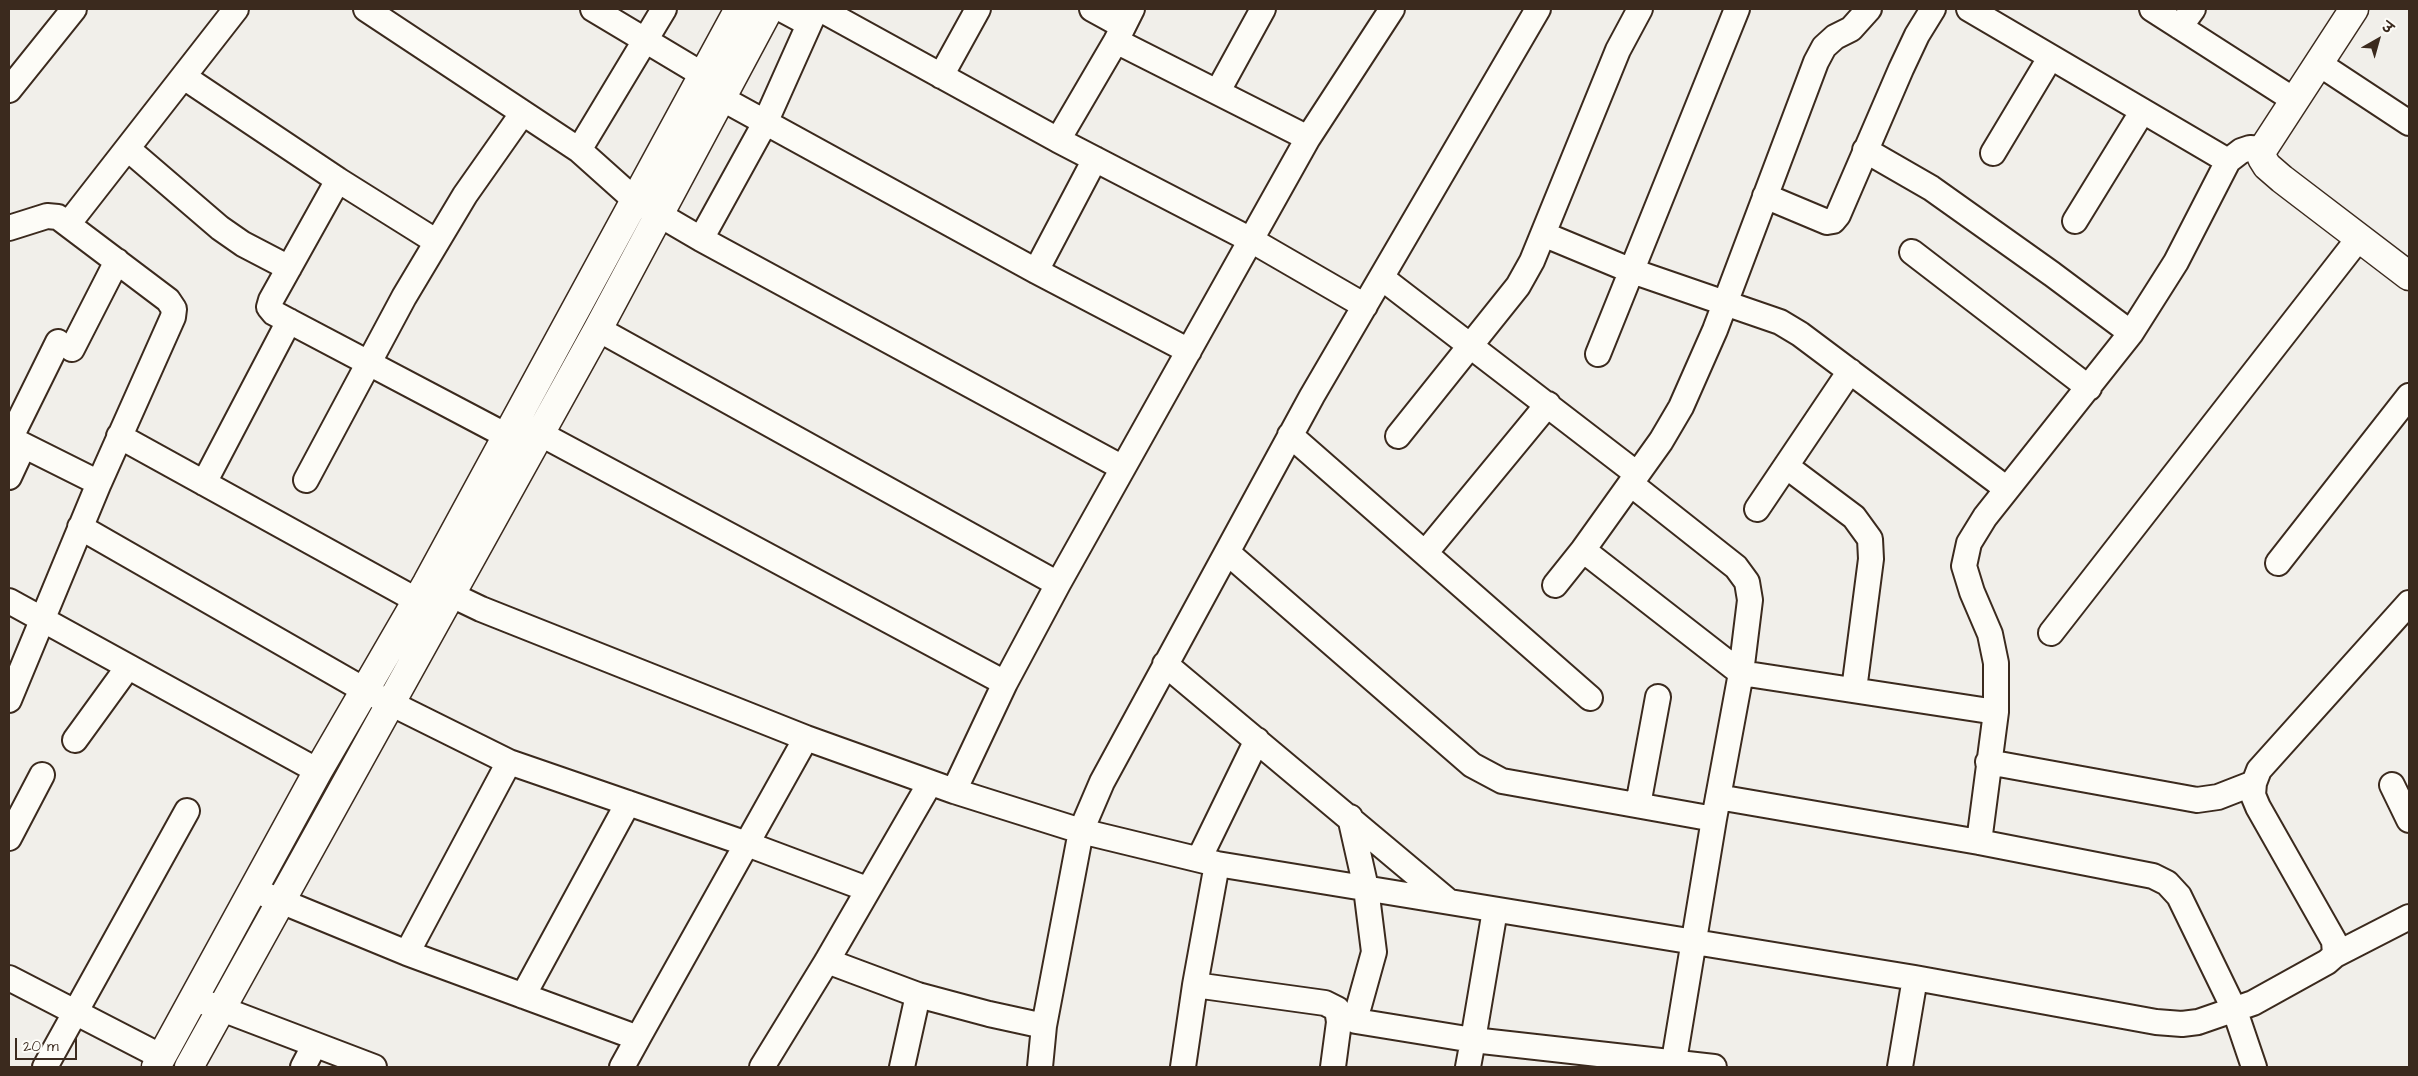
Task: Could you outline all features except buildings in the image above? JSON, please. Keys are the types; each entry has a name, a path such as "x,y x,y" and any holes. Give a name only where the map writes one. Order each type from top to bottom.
{"street":[{"path":"9,90 74,9"},
{"path":"69,224 236,9"},
{"path":"366,9 579,150 648,208 701,239 1124,468"},
{"path":"593,9 702,74 723,93 765,123 1036,271 1189,351"},
{"path":"579,150 664,9"},
{"path":"9,978 74,1012 159,1062 318,771 366,691 539,434 598,329 702,74 739,9"},
{"path":"189,1067 390,704 432,593 512,428 648,208 723,93 769,9"},
{"path":"781,9 815,14 942,76 1058,140 1251,240 1365,306"},
{"path":"942,76 978,9"},
{"path":"1092,9 1124,25 1218,92 1308,138"},
{"path":"1218,92 1264,9"},
{"path":"954,791 1005,683 1058,584 1308,138 1392,9"},
{"path":"1040,1067 1044,1026 1081,831 1102,782 1165,664 1228,553 1290,435 1477,110 1538,9"},
{"path":"1398,436 1472,346 1518,286 1532,261 1618,50 1640,9"},
{"path":"1598,354 1737,9"},
{"path":"1555,585 1584,550 1661,441 1680,407 1724,304 1805,86 1824,47 1835,37 1850,29 1869,9"},
{"path":"1765,196 1827,222 1833,221 1838,215 1917,35 1933,9"},
{"path":"1969,9 2228,162"},
{"path":"2152,9 2186,18 2294,100"},
{"path":"2354,9 2263,149 2262,158 2266,166 2409,276"},
{"path":"701,239 765,123 815,14"},
{"path":"1058,140 1124,25"},
{"path":"1993,153 2050,58"},
{"path":"2318,63 2409,123"},
{"path":"184,77 338,180 437,242"},
{"path":"2075,221 2142,112"},
{"path":"306,480 404,297 465,195 522,114"},
{"path":"1979,842 1996,712 1996,663 1990,634 1972,592 1964,566 1969,543 1985,517 2090,388 2131,333 2172,269 2228,162 2241,151 2250,148 2263,149"},
{"path":"128,149 220,228 243,244 289,268"},
{"path":"1865,150 1931,188 2131,333"},
{"path":"1036,271 1095,159"},
{"path":"338,180 269,307 274,313 368,363 512,428 539,434 1005,683"},
{"path":"9,228 48,216 58,217 168,300 174,309 173,317 80,527 9,700"},
{"path":"1543,234 1632,271 1780,322 1850,370 2007,489"},
{"path":"2051,633 2359,238"},
{"path":"1912,252 2090,388"},
{"path":"9,438 117,261"},
{"path":"1382,278 1548,404 1736,567 1748,582 1750,600 1741,673 1716,808 1674,1064"},
{"path":"204,483 289,321"},
{"path":"598,329 1058,584"},
{"path":"1757,509 1850,370"},
{"path":"2278,563 2409,396"},
{"path":"1426,552 1548,404"},
{"path":"1290,435 1426,552 1590,698"},
{"path":"119,436 204,483 432,593 490,613 806,738 930,783 1081,831 1208,861 1694,943 1915,978 2156,1022 2198,1022 2235,1011 2327,962 2335,955 2409,917"},
{"path":"9,438 23,447 9,477"},
{"path":"9,438 99,483"},
{"path":"1786,466 1854,517 1865,529 1870,539 1871,559 1854,690"},
{"path":"80,527 366,691 508,762 747,844 867,890"},
{"path":"1584,550 1741,673 1996,712"},
{"path":"1228,553 1472,766 1502,781 1638,805 1716,808 1979,842 2153,876 2167,883 2179,896 2235,1011 2254,1067"},
{"path":"9,601 318,771"},
{"path":"2335,955 2334,941 2258,807 2253,795 2254,783 2259,770 2409,602"},
{"path":"1165,664 1448,901"},
{"path":"75,740 128,667"},
{"path":"1638,805 1658,697"},
{"path":"622,1067 806,738"},
{"path":"1183,1067 1195,985 1208,861 1257,740"},
{"path":"407,953 508,762"},
{"path":"1988,762 2197,800 2218,797 2254,783"},
{"path":"9,838 42,775"},
{"path":"762,1067 828,961 930,783"},
{"path":"2392,785 2409,820"},
{"path":"524,996 628,803"},
{"path":"45,1067 187,811"},
{"path":"1350,817 1366,888 1374,952 1357,1014 1473,1040 1714,1067"},
{"path":"254,890 407,953 638,1038"},
{"path":"1468,1067 1495,910"},
{"path":"828,961 918,995 988,1014 1044,1026"},
{"path":"1900,1067 1915,978"},
{"path":"1195,985 1325,1003 1337,1009 1339,1022 1333,1067"},
{"path":"902,1067 918,995"},
{"path":"194,998 314,1046 374,1067"},
{"path":"303,1067 314,1046"}]}
